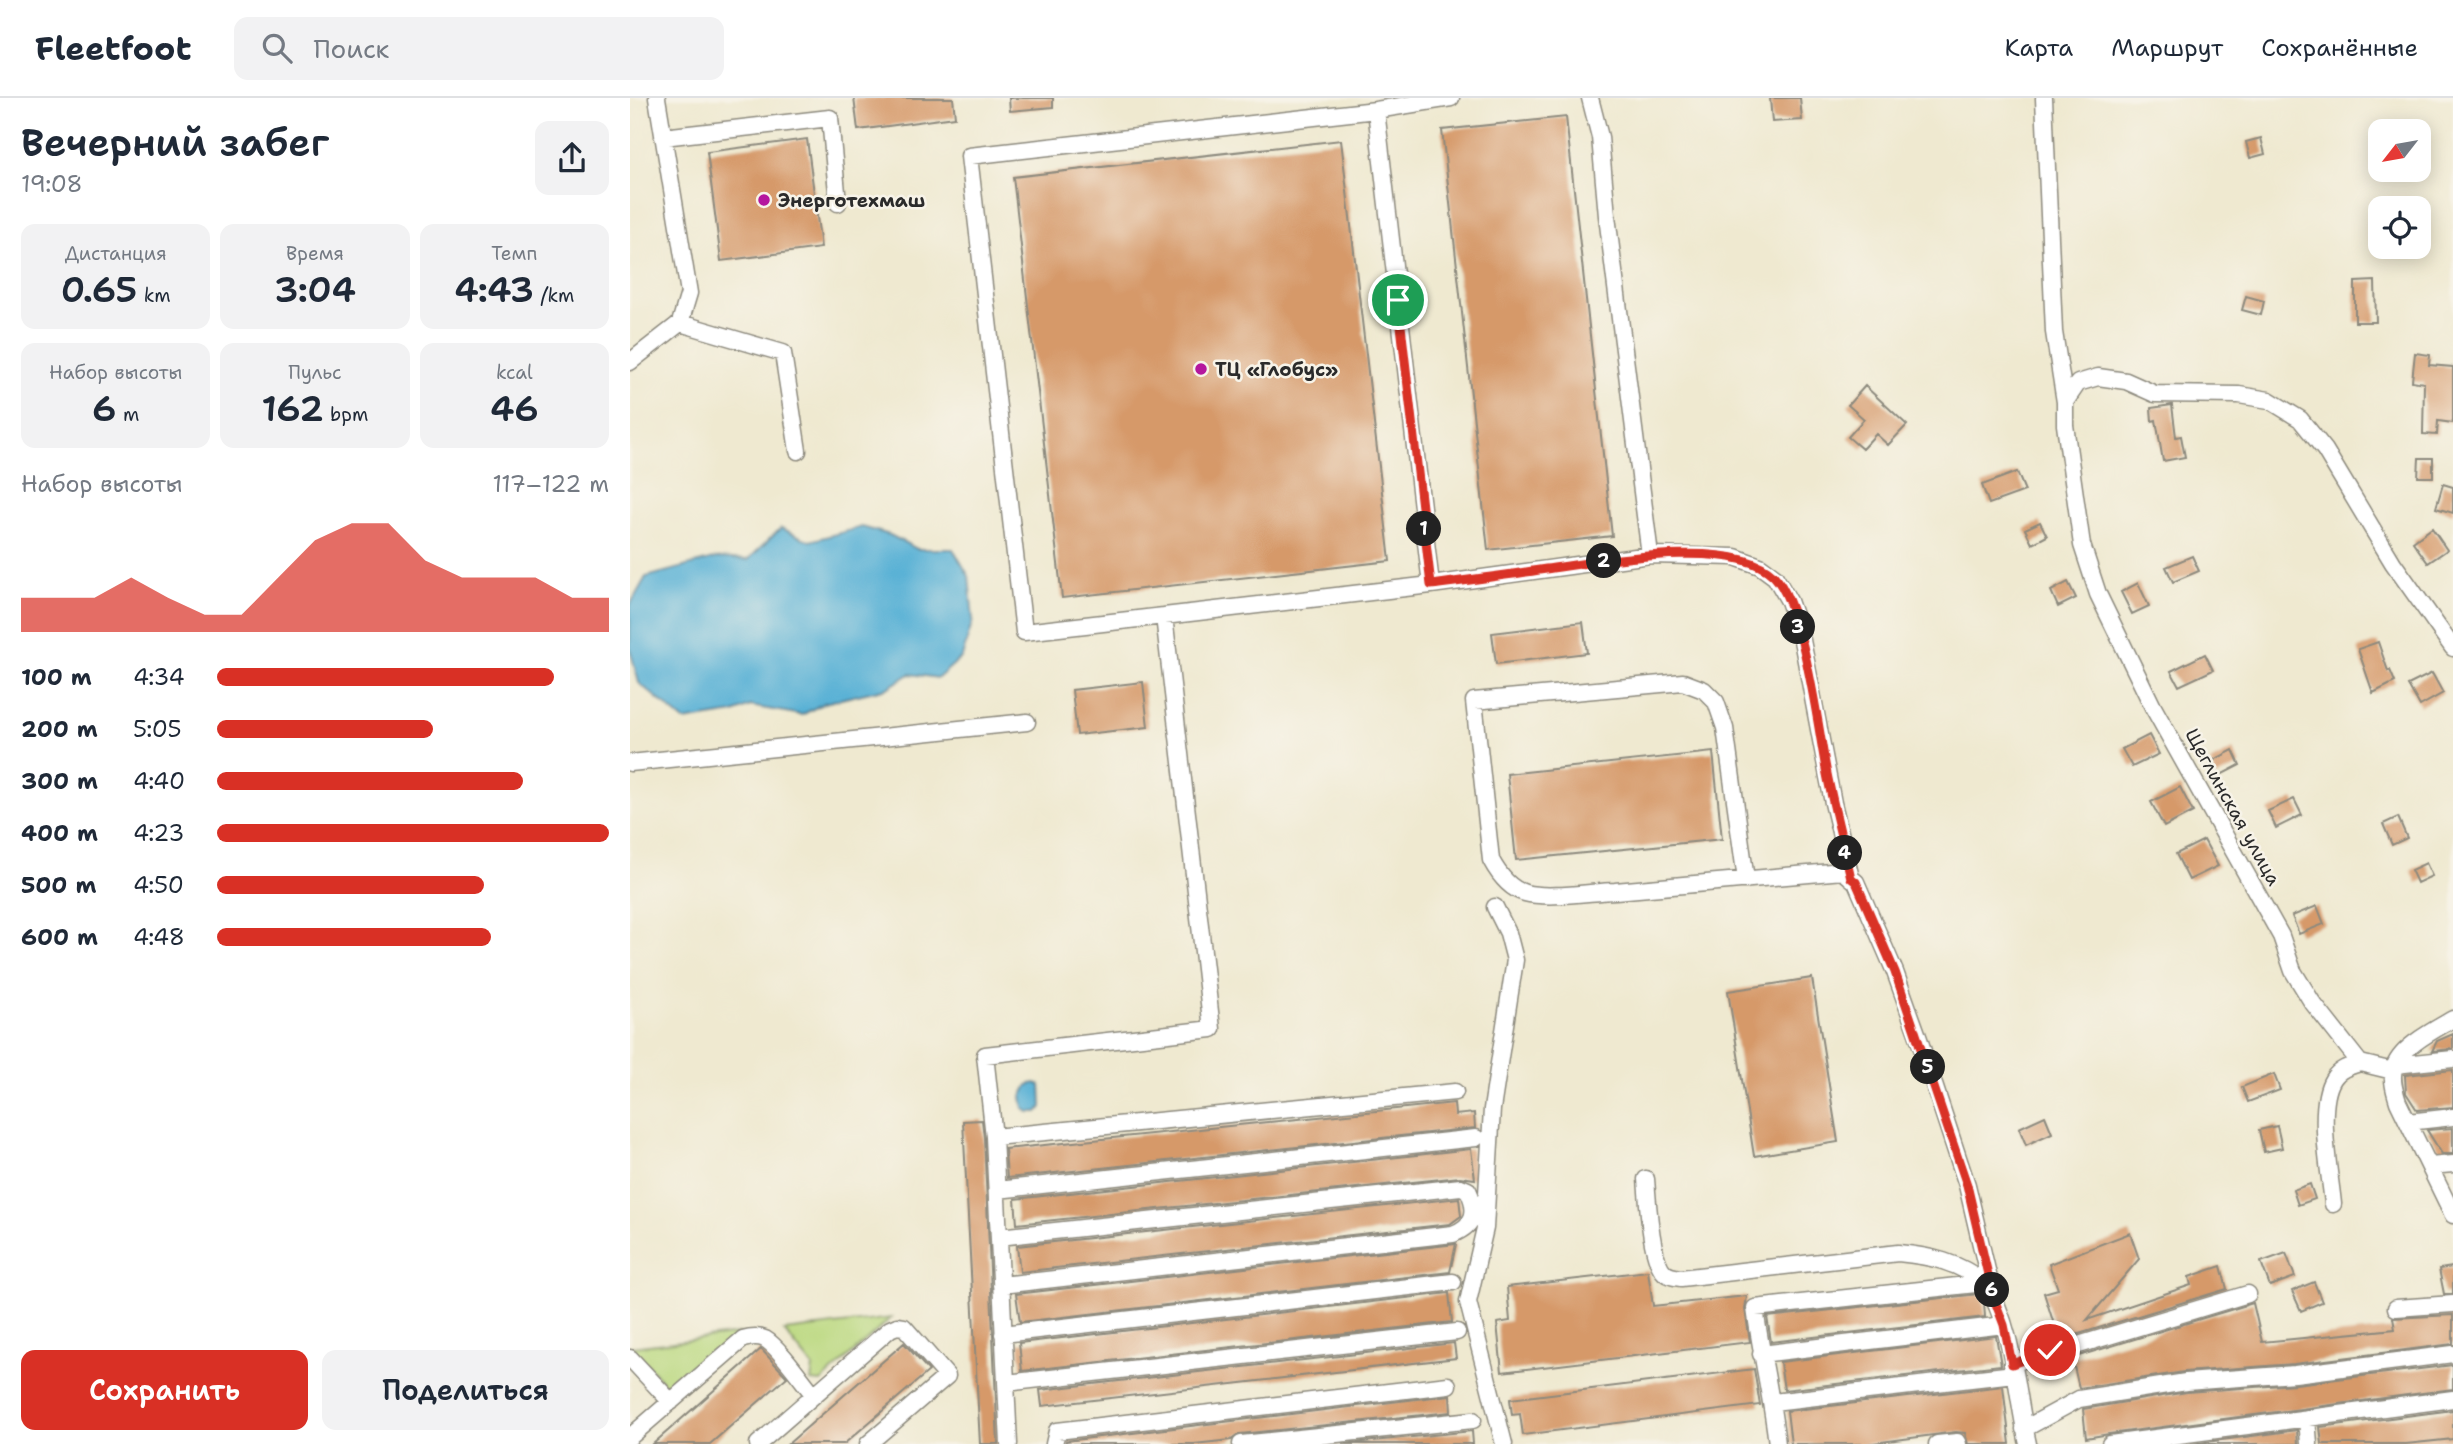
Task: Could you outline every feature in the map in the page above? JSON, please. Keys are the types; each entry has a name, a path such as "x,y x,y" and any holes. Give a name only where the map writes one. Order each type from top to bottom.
{"street":[{"path":"630,362 680,323 689,293 657,98"},
{"path":"1451,98 1376,110 969,156 1024,632 1431,585 1650,555 1735,557 1760,566 1775,577 1789,601 1801,635 1833,803 1851,878"},
{"path":"1590,98 1600,137 1607,216 1650,555"},
{"name":"Щеглинская улица","path":"2044,98 2054,332 2066,402 2065,425 2082,545 2098,594 2153,707 2281,936 2293,971 2312,1002 2360,1063"},
{"path":"1376,110 1431,585"},
{"path":"663,137 830,118 838,203"},
{"path":"680,323 783,353 798,451"},
{"path":"2066,402 2078,383 2098,377 2126,381 2155,394 2239,395 2269,400 2300,419 2325,450 2393,563 2452,641"},
{"path":"1009,1444 994,1137 985,1055 1212,1029 1164,616"},
{"path":"1746,880 1725,728 1716,702 1704,690 1683,682 1474,701 1492,860 1496,869 1515,889 1526,893 1562,894 1746,880 1843,872 1856,882 1895,972 1967,1185 1989,1289 2004,1325 2026,1436 2079,1399 2186,1382 2294,1374 2453,1354"},
{"path":"630,763 1027,722"},
{"path":"1495,907 1508,933 1515,960 1492,1109 1485,1227 1468,1302 1504,1444"},
{"path":"2452,1212 2398,1102 2394,1087 2394,1068 2422,1036 2453,1019"},
{"path":"2333,1204 2324,1119 2325,1097 2333,1078 2344,1069 2360,1063 2394,1068 2453,1059"},
{"path":"994,1137 1455,1092"},
{"path":"2408,1122 2453,1117"},
{"path":"997,1189 1476,1138"},
{"path":"2430,1166 2453,1164"},
{"path":"1646,1179 1656,1254 1664,1272 1671,1277 1898,1252 1949,1261 1969,1270 1989,1289"},
{"path":"999,1237 1461,1187 1468,1190 1473,1199 1472,1220 1465,1229 1453,1234 1001,1285"},
{"path":"1003,1334 1453,1282"},
{"path":"1777,1444 1773,1402 1761,1354 1755,1308 1989,1289"},
{"path":"1773,1402 2013,1369 2050,1350 2062,1350 2248,1294"},
{"path":"2396,1308 2453,1304"},
{"path":"1761,1354 2004,1325"},
{"path":"758,1444 890,1329 904,1327 947,1376 868,1444"},
{"path":"1006,1383 1457,1332"},
{"path":"630,1437 743,1339 750,1337 765,1339 775,1348 814,1395"},
{"path":"630,1358 671,1402"},
{"path":"1054,1444 1057,1431 1448,1385"},
{"path":"2110,1444 2453,1399"},
{"path":"2306,1418 2309,1444"},
{"path":"1241,1444 1473,1420"},
{"path":"1937,1444 1958,1444"}],"green space":[{"path":"891,1318 821,1382 811,1381 813,1367 784,1331"},
{"path":"740,1334 679,1388 666,1386 632,1347"}],"water":[{"path":"862,527 890,535 917,549 953,549 969,576 973,620 962,657 938,678 910,674 887,688 824,703 802,715 750,706 734,713 684,721 639,683 630,649 630,605 646,577 717,558 748,560 781,528 810,541"},
{"path":"1028,1085 1041,1085 1042,1107 1038,1112 1029,1112 1024,1108 1022,1097"}],"building":[{"path":"854,98 953,98 955,117 858,130"},
{"path":"1009,98 1053,98 1053,107 1010,111"},
{"path":"1770,98 1800,98 1802,120 1772,122"},
{"path":"1566,117 1612,536 1488,550 1442,130"},
{"path":"2261,138 2265,154 2250,158 2246,142"},
{"name":"Энерготехмаш","path":"807,139 821,248 721,261 707,152"},
{"name":"ТЦ «Глобус»","path":"1341,140 1390,561 1062,598 1013,177"},
{"path":"2375,281 2376,322 2355,322 2355,282"},
{"path":"2246,296 2264,301 2261,315 2242,310"},
{"path":"2415,353 2430,355 2429,365 2453,367 2453,423 2438,421 2437,435 2423,434 2424,383 2412,381"},
{"path":"1865,386 1907,425 1888,445 1876,434 1862,449 1848,437 1864,419 1848,405"},
{"path":"2172,405 2176,437 2181,436 2185,457 2163,461 2156,420 2152,421 2151,408"},
{"path":"2419,458 2433,458 2433,477 2418,477"},
{"path":"2017,472 2025,491 1989,504 1982,485"},
{"path":"2443,484 2453,487 2453,513 2436,508"},
{"path":"2040,522 2047,536 2032,544 2025,529"},
{"path":"2432,528 2447,550 2428,563 2413,542"},
{"path":"2192,556 2199,571 2173,582 2166,567"},
{"path":"2068,582 2076,598 2058,607 2051,591"},
{"path":"2138,583 2149,606 2132,614 2121,592"},
{"path":"1583,622 1587,653 1496,664 1492,633"},
{"path":"2378,642 2388,671 2390,670 2395,682 2373,693 2358,649"},
{"path":"2205,654 2213,670 2179,686 2171,671"},
{"path":"2432,673 2443,693 2420,706 2408,685"},
{"path":"1143,682 1148,727 1077,735 1072,690"},
{"path":"2149,735 2159,754 2132,767 2122,749"},
{"path":"2233,750 2240,765 2217,777 2210,762"},
{"path":"1713,752 1722,839 1516,860 1507,774"},
{"path":"2180,787 2193,812 2164,827 2151,802"},
{"path":"2294,799 2302,815 2276,828 2268,811"},
{"path":"2398,817 2407,838 2392,845 2383,824"},
{"path":"2204,840 2218,866 2189,880 2176,854"},
{"path":"2426,863 2432,876 2417,883 2411,870"},
{"path":"2317,906 2324,924 2299,934 2292,916"},
{"path":"1812,978 1838,1142 1754,1156 1728,991"},
{"path":"2453,1034 2453,1049 2432,1051 2437,1041"},
{"path":"2453,1070 2453,1107 2417,1110 2406,1093 2405,1075"},
{"path":"2274,1074 2280,1090 2248,1102 2242,1087"},
{"path":"1454,1103 1455,1115 1474,1113 1475,1128 1007,1178 1005,1149"},
{"path":"2045,1116 2052,1133 2026,1145 2019,1128"},
{"path":"982,1120 998,1444 980,1444 963,1121"},
{"path":"2277,1126 2282,1148 2264,1152 2259,1130"},
{"path":"2453,1128 2453,1154 2442,1154 2427,1130"},
{"path":"1471,1149 1475,1179 1460,1177 1017,1224 1015,1199"},
{"path":"2310,1184 2315,1199 2298,1205 2293,1190"},
{"path":"1459,1198 1461,1216 1450,1224 1020,1272 1017,1246"},
{"path":"2130,1233 2139,1259 2087,1320 2191,1285 2189,1277 2221,1266 2227,1289 2059,1340 2044,1293 2058,1289 2049,1264"},
{"path":"1456,1244 1450,1272 1020,1322 1016,1294"},
{"path":"2286,1253 2295,1277 2270,1286 2261,1262"},
{"path":"2453,1267 2453,1294 2444,1294 2439,1269"},
{"path":"1648,1271 1653,1306 1747,1296 1745,1309 1750,1342 1502,1372 1497,1323 1510,1321 1507,1287"},
{"path":"2314,1282 2322,1302 2301,1311 2292,1291"},
{"path":"1449,1293 1452,1322 1022,1371 1019,1343"},
{"path":"1979,1294 1984,1302 1985,1317 1771,1342 1767,1317"},
{"path":"2253,1303 2262,1342 2395,1329 2393,1318 2453,1315 2453,1344 2294,1364 2184,1372 2079,1388 2072,1358"},
{"path":"1996,1336 2001,1365 1784,1390 1780,1362"},
{"path":"904,1343 929,1371 844,1444 788,1444"},
{"path":"1454,1343 1456,1358 1042,1406 1040,1390"},
{"path":"761,1349 787,1377 710,1444 653,1444"},
{"path":"2453,1365 2453,1389 2086,1438 2083,1409 2187,1392 2296,1384"},
{"path":"1754,1369 1760,1405 1523,1435 1520,1414 1512,1415 1510,1399"},
{"path":"2003,1386 2010,1444 1968,1444 1965,1433 1956,1432 1866,1444 1791,1444 1787,1411"},
{"path":"1450,1395 1451,1412 1240,1434 1231,1440 1194,1444 1065,1444 1066,1441"},
{"path":"2453,1410 2453,1439 2406,1444 2322,1444 2320,1427"},
{"path":"2297,1430 2298,1444 2191,1444"},
{"path":"1472,1431 1473,1444 1343,1444"}],"place":[{"name":"Энерготехмаш","path":"764,200"},
{"name":"ТЦ «Глобус»","path":"1201,369"}],"route":[{"path":"1398,300 1431,585 1650,555 1735,557 1760,566 1775,577 1789,601 1801,635 1833,803 1851,878 1856,882 1895,972 1919,1040 1967,1185 2012,1364 2050,1350"}]}
